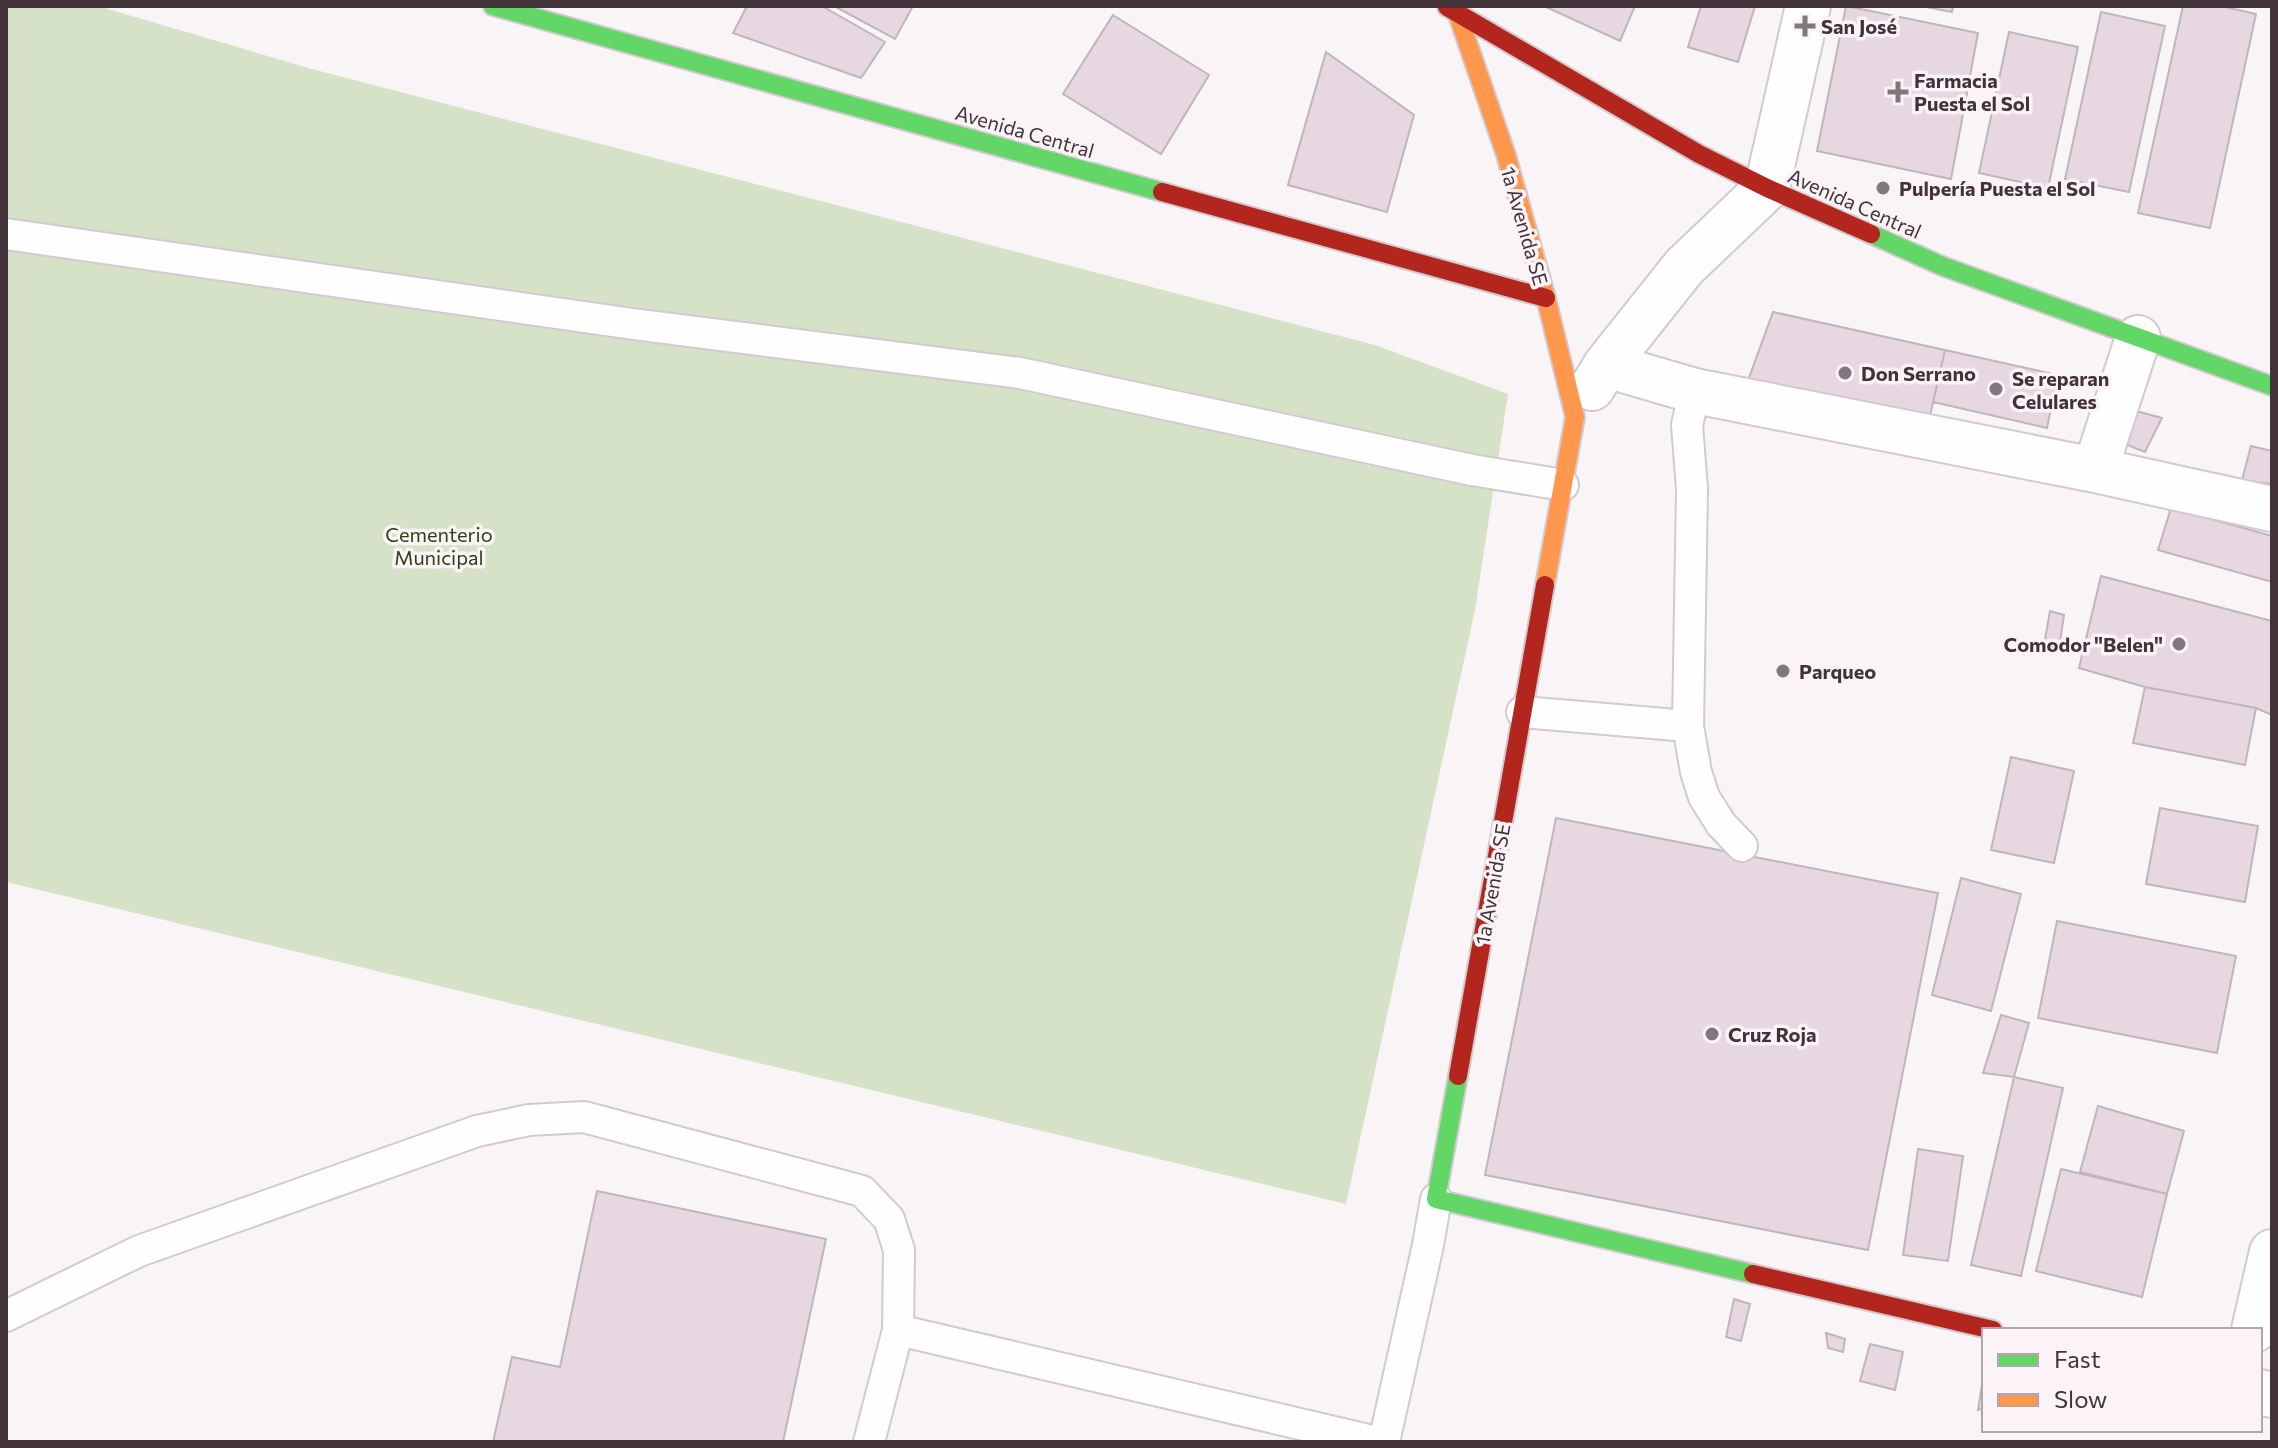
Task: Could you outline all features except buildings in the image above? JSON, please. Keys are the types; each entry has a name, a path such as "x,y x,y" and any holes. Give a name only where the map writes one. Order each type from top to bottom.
{"street":[{"name":"Avenida Central","path":"493,6 1546,298"},
{"path":"1575,417 1606,365 1684,267 1767,188 1808,6"},
{"name":"Avenida Central","path":"1451,11 1699,154 1767,188 1942,266 2272,386"},
{"name":"1a Avenida SE","path":"1436,1199 1575,417 1506,155 1451,11"},
{"path":"2095,470 2138,338"},
{"path":"1606,365 1695,391 2095,470 2272,509"},
{"path":"1436,1199 1984,1328"},
{"path":"2254,1328 2272,1252"}],"lane":[{"path":"6,234 633,324 1020,373 1472,470 1563,485"},
{"path":"1695,391 1687,425 1692,489 1688,726 1704,797 1721,824 1742,846"},
{"path":"1522,712 1688,726"},
{"path":"6,1316 139,1251 477,1131 529,1120 584,1117 862,1191 889,1219 899,1250 898,1330 869,1442"},
{"path":"1384,1442 1436,1199"},
{"path":"898,1330 1377,1442"}],"green space":[{"name":"Cementerio Municipal","path":"6,6 98,6 312,69 1375,345 1508,394 1475,610 1346,1204 6,882"}],"traffic: fast":[{"path":"493,6 1162,192"},
{"path":"1871,234 1942,266 2272,386"},
{"path":"1458,1076 1436,1199 1753,1274"}],"traffic: slow":[{"path":"1458,15 1506,155 1575,417 1545,585"}],"traffic: jam":[{"path":"1447,7 1699,154 1871,234"},
{"path":"1162,192 1546,298"},
{"path":"1458,1076 1545,585"},
{"path":"1753,1274 1984,1328"}],"place":[{"name":"San José","path":"1805,26"},
{"name":"Farmacia Puesta el Sol","path":"1898,92"},
{"name":"Pulpería Puesta el Sol","path":"1883,188"},
{"name":"Don Serrano","path":"1845,373"},
{"name":"Se reparan Celulares","path":"1996,389"},
{"name":"Comodor \"Belen\"","path":"2179,644"},
{"name":"Parqueo","path":"1783,671"},
{"name":"Cruz Roja","path":"1712,1034"}]}
